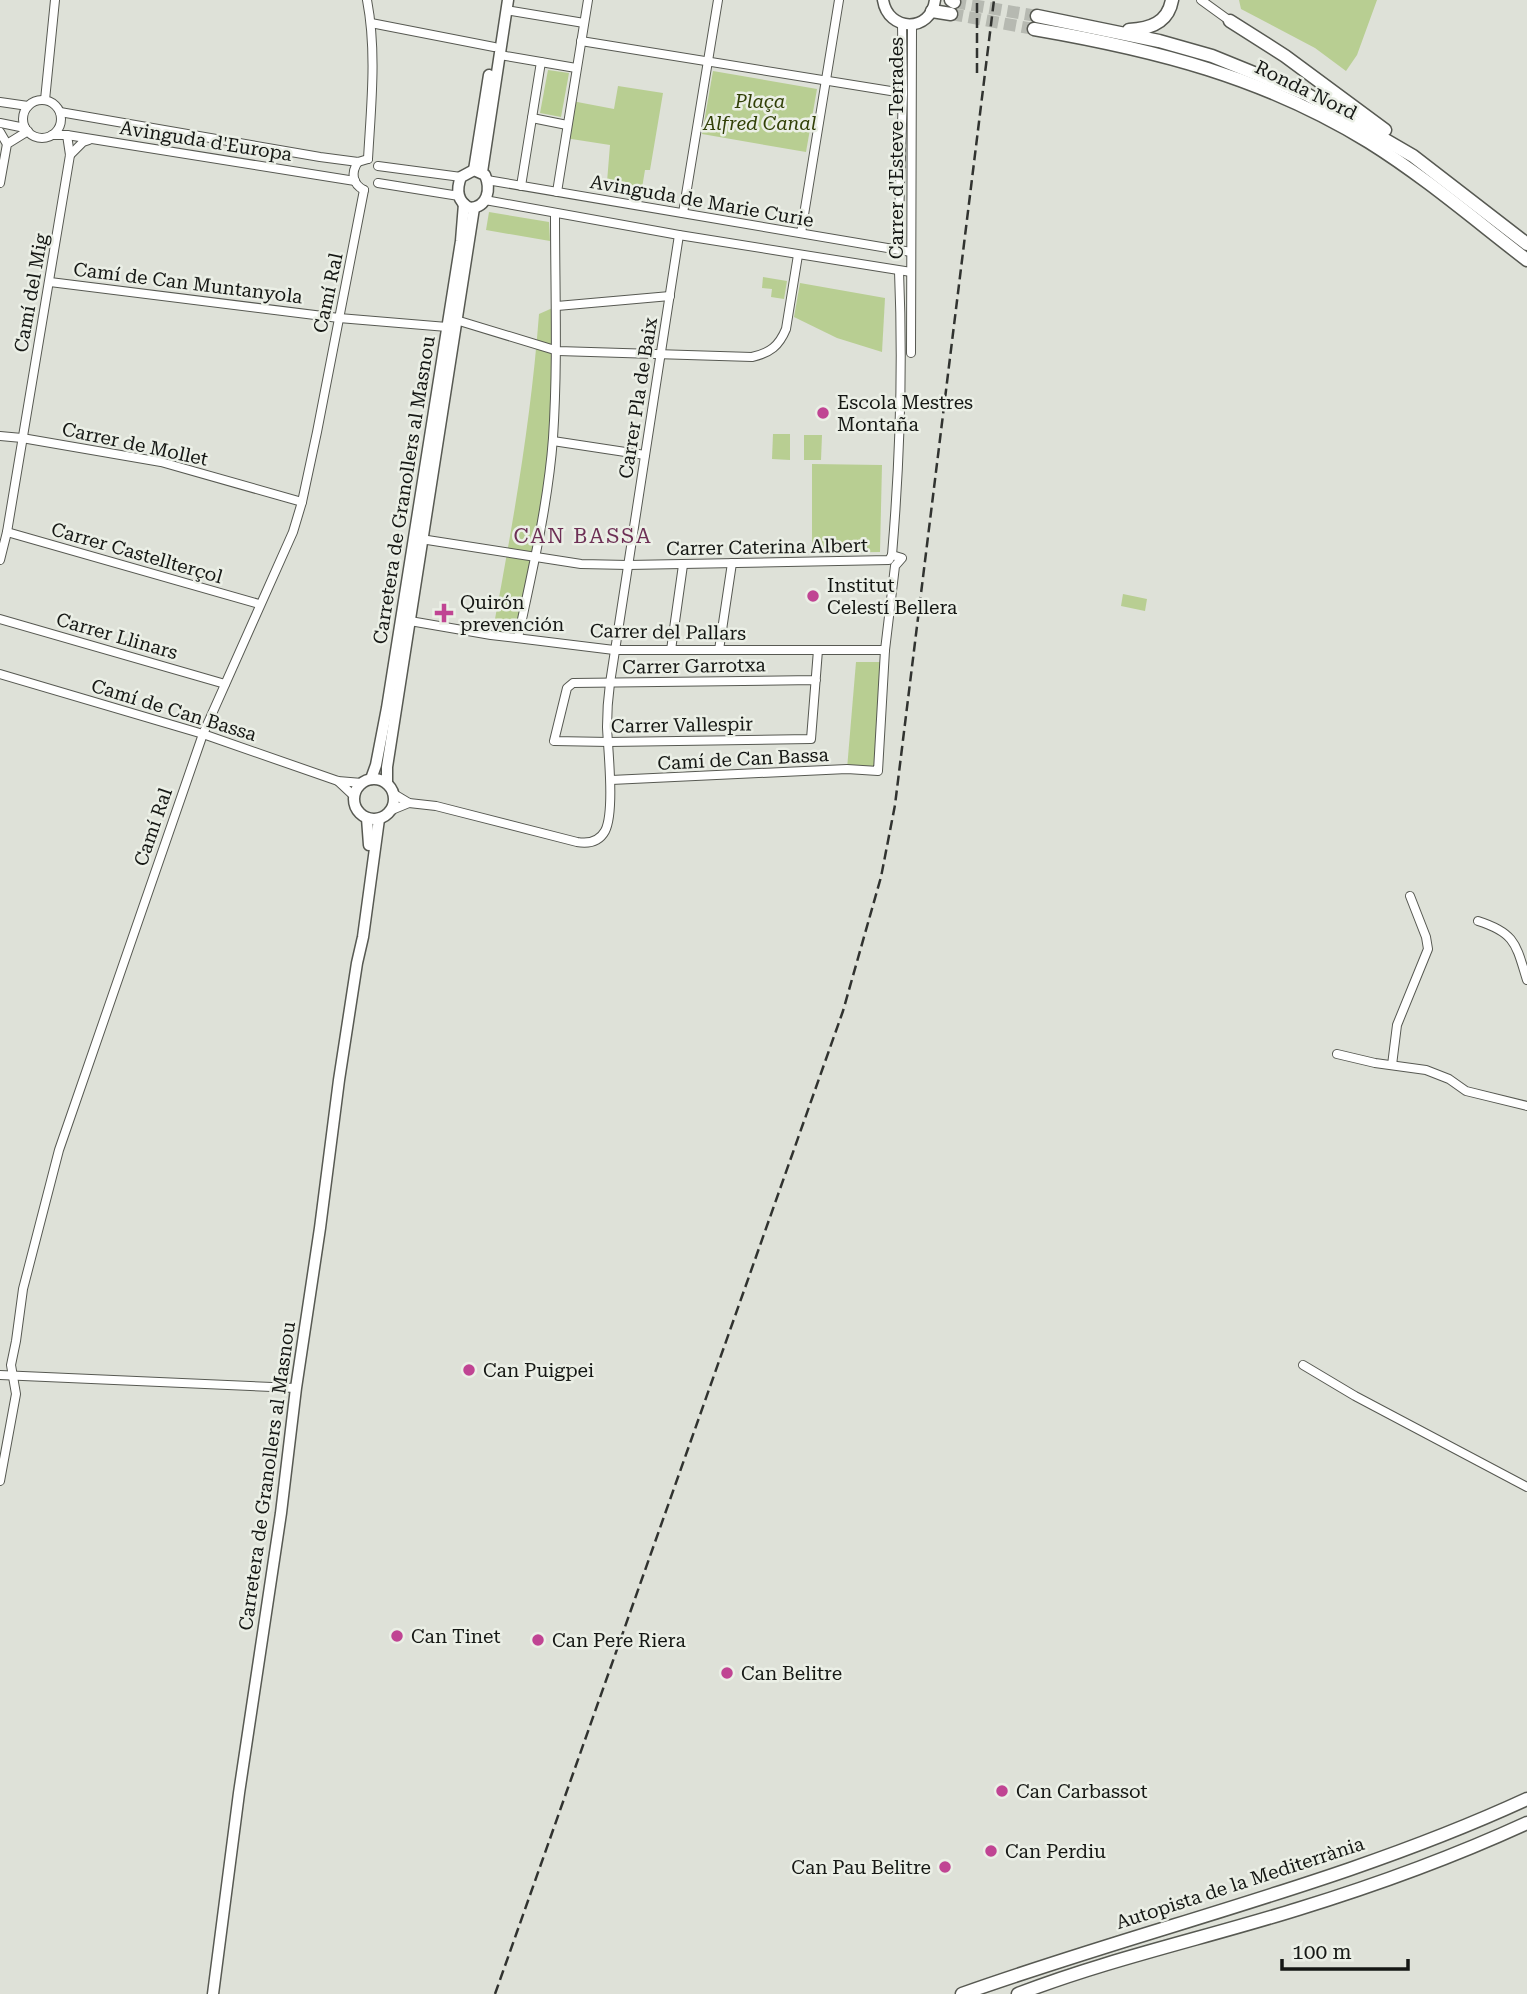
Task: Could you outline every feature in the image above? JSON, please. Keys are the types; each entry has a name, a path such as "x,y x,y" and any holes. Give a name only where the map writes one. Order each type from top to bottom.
{"highway":[{"path":"1115,31 1152,27 1170,11 1172,0"},
{"path":"934,6 952,5"},
{"path":"1230,21 1285,55 1406,145 1413,156"},
{"name":"Ronda Nord","path":"1527,244 1413,156 1340,112 1277,81 1212,57 1115,31 1036,22 1183,60 1236,77 1294,102 1369,142 1413,172 1527,260"},
{"name":"Autopista de la Mediterrània","path":"962,1994 1044,1965 1351,1870 1464,1827 1527,1799"},
{"name":"Autopista de la Mediterrània","path":"1018,1994 1359,1889 1434,1862 1527,1823"}],"main road":[{"path":"881,2 888,15 907,25 921,23 934,6"},
{"path":"465,203 480,206 488,191 481,174 496,51 505,3"},
{"path":"461,177 481,174"},
{"name":"Carretera de Granollers al Masnou","path":"387,783 387,766 451,324 465,203 461,177"},
{"name":"Carretera de Granollers al Masnou","path":"366,781 376,765 387,708 451,324"},
{"path":"366,781 387,783 394,794 392,810 379,819 367,818 358,811 354,796 366,781"},
{"name":"Carretera de Granollers al Masnou","path":"213,1994 357,962 370,839 367,818"},
{"name":"Carretera de Granollers al Masnou","path":"357,962 363,937 379,819"}],"street":[{"path":"45,100 55,0"},
{"path":"367,0 371,23 373,75 368,159"},
{"path":"556,192 587,0"},
{"path":"682,213 718,0"},
{"path":"801,233 839,0"},
{"path":"1201,0 1230,21"},
{"path":"505,3 584,23"},
{"path":"371,23 576,68"},
{"name":"Carrer d'Esteve Terrades","path":"898,250 907,25"},
{"name":"Carrer d'Esteve Terrades","path":"907,25 911,353"},
{"path":"581,41 903,93"},
{"path":"521,186 541,62"},
{"path":"0,102 28,106 45,100 56,106 60,112 59,127 52,135 39,137 27,129 0,123"},
{"path":"27,129 24,115 28,106"},
{"name":"Avinguda d'Europa","path":"60,112 358,162"},
{"path":"532,118 568,125"},
{"path":"7,144 27,129"},
{"path":"0,132 7,144 0,183"},
{"name":"Avinguda d'Europa","path":"52,135 67,135 355,181"},
{"name":"Camí del Mig","path":"0,560 50,282 70,155 67,135"},
{"path":"70,155 83,142 92,139"},
{"path":"368,159 358,162 354,172 355,181 364,190 378,183"},
{"path":"368,159 378,166 461,177"},
{"path":"378,166 378,183"},
{"name":"Avinguda de Marie Curie","path":"481,174 521,186 911,252"},
{"path":"378,183 465,203"},
{"name":"Camí Ral","path":"0,1481 16,1394 11,1365 28,1266 59,1150 203,734 293,532 302,502 364,190"},
{"name":"Avinguda de Marie Curie","path":"485,200 899,271"},
{"path":"518,638 535,558 552,440 558,351 555,214"},
{"name":"Carrer Pla de Baix","path":"609,743 607,704 614,650 679,235"},
{"name":"Camí de Can Muntanyola","path":"50,282 339,318 451,324 558,351 752,357 775,348 786,329 798,255"},
{"name":"Carrer d'Esteve Terrades","path":"878,771 900,451 899,271 911,272"},
{"path":"557,306 670,296"},
{"name":"Carrer de Mollet","path":"0,436 161,462 302,502"},
{"path":"552,440 645,455"},
{"name":"Carrer Castellterçol","path":"7,532 259,604"},
{"name":"Carrer Caterina Albert","path":"421,539 581,564 683,565 902,558"},
{"path":"719,650 732,563"},
{"path":"671,650 683,565"},
{"name":"Carrer Llinars","path":"0,619 225,684"},
{"name":"Carrer del Pallars","path":"410,621 614,650 885,650"},
{"path":"816,680 818,650"},
{"name":"Camí de Can Bassa","path":"0,674 203,734 338,781 366,781"},
{"name":"Carrer Garrotxa","path":"554,741 567,688 573,683 816,680"},
{"name":"Carrer Vallespir","path":"554,741 609,743 811,739 816,680"},
{"path":"394,794 409,803 436,806 587,843 597,841 608,825 611,780 609,743"},
{"name":"Camí de Can Bassa","path":"611,780 847,769 878,771"},
{"name":"Camí de Can Bassa","path":"338,781 354,796"},
{"path":"392,810 409,803"},
{"path":"1392,1065 1397,1026 1428,949 1410,896"},
{"path":"1478,921 1494,926 1511,938 1527,980"},
{"path":"1337,1054 1375,1063 1426,1070 1449,1079 1466,1091 1527,1107"},
{"path":"1303,1365 1355,1396 1527,1487"},
{"path":"0,1375 296,1388"}],"green space":[{"path":"1239,0 1377,0 1357,55 1346,71 1315,48 1241,9"},
{"path":"548,70 569,73 561,117 540,113"},
{"name":"Plaça Alfred Canal","path":"713,71 817,89 806,152 702,134"},
{"path":"618,86 663,93 650,170 645,170 642,188 607,182 610,145 565,138 572,101 614,109"},
{"path":"489,212 549,222 550,241 486,230"},
{"path":"763,277 787,281 784,299 771,297 772,289 762,288"},
{"path":"800,283 885,298 882,352 837,338 794,317"},
{"path":"557,306 553,441 518,638 492,635 526,435 539,314"},
{"path":"773,434 790,434 790,460 772,459"},
{"path":"804,435 822,435 821,460 804,460"},
{"path":"812,464 882,465 880,552 812,553"},
{"path":"1123,594 1147,599 1145,611 1121,606"},
{"path":"856,662 886,662 878,771 847,769"}],"tunnel":[{"path":"954,2 1037,16"},
{"path":"951,14 1034,29"}],"railway":[{"path":"977,0 977,73"},
{"path":"495,1994 843,1011 881,877 895,805 994,0"}],"place":[{"name":"Escola Mestres Montaña","path":"823,413"},
{"name":"Institut Celestí Bellera","path":"813,596"},
{"name":"Quirón prevención","path":"444,613"},
{"name":"Can Puigpei","path":"469,1370"},
{"name":"Can Tinet","path":"397,1636"},
{"name":"Can Pere Riera","path":"538,1640"},
{"name":"Can Belitre","path":"727,1673"},
{"name":"Can Carbassot","path":"1002,1791"},
{"name":"Can Perdiu","path":"991,1851"},
{"name":"Can Pau Belitre","path":"945,1867"}],"district":[{"name":"CAN BASSA","path":"583,536"}]}
